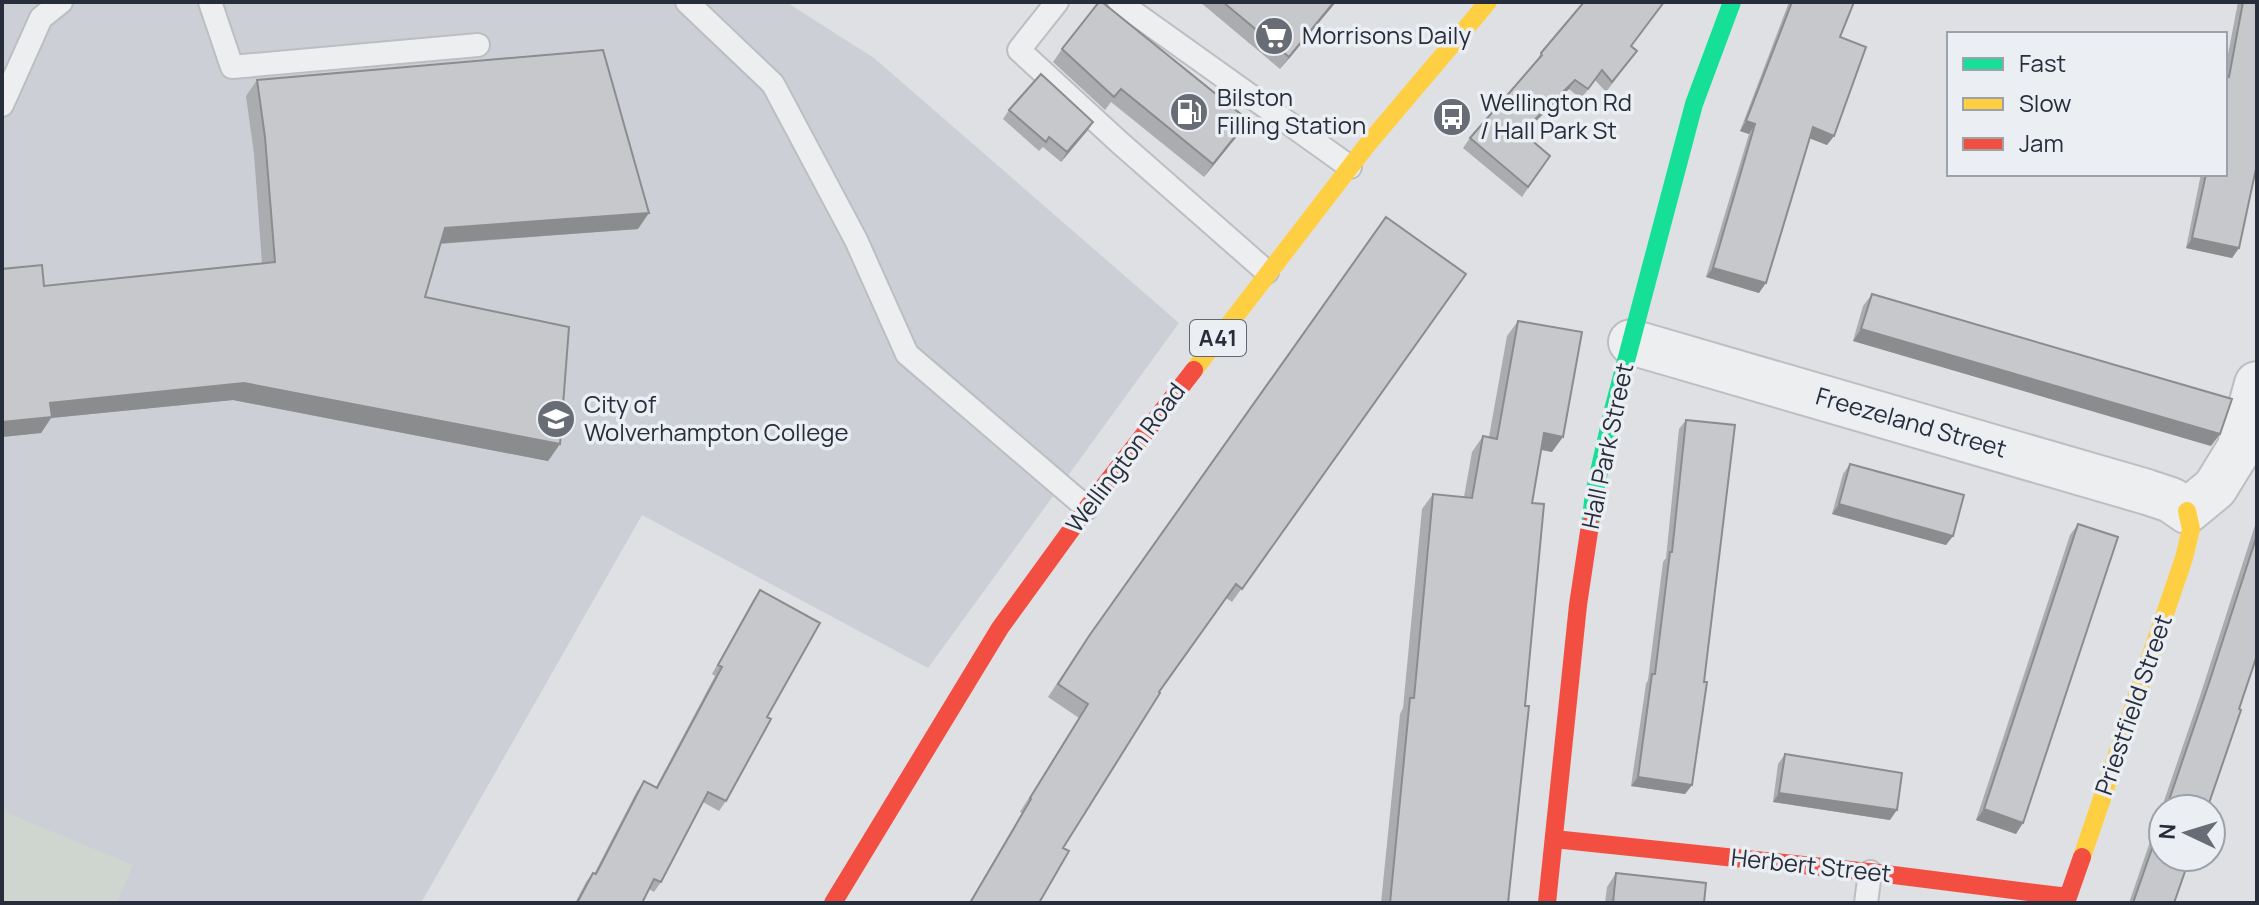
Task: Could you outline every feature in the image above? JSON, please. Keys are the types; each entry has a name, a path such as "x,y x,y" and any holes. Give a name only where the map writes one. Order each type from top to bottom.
{"main road":[{"name":"Wellington Road","path":"833,903 1000,628 1087,508 1350,167 1488,2"},
{"name":"Hall Park Street","path":"1547,903 1578,605 1594,494 1694,104 1732,2"},
{"name":"Priestfield Street","path":"2068,897 2184,558 2191,529 2187,511"},
{"name":"Herbert Street","path":"1554,839 1870,872 2068,897"}],"street":[{"name":"Freezeland Street","path":"1631,342 2147,492 2171,500 2187,511"},
{"path":"2187,511 2215,488 2239,449 2257,384"}],"lane":[{"path":"2,105 41,18 61,2"},
{"path":"210,2 232,67 478,45"},
{"path":"687,2 773,84 856,240 907,354 1087,508"},
{"path":"1057,2 1019,50 1267,272"},
{"path":"1119,2 1350,167"},
{"path":"1866,903 1870,872"}],"shaded area":[{"name":"City of Wolverhampton College","path":"2,2 786,2 874,58 1179,323 928,668 642,515 421,903 2,903"},
{"path":"2,811 133,865 117,903 2,903"}],"building":[{"path":"1099,2 1248,120 1213,164 1121,89 1114,97 1062,49"},
{"name":"Morrisons Daily","path":"1223,2 1334,2 1289,57"},
{"path":"1584,2 1664,2 1631,46 1637,51 1612,82 1602,70 1588,89 1575,80 1522,132 1550,156 1528,187 1470,138"},
{"path":"1792,2 1854,2 1840,37 1866,47 1834,136 1813,127 1766,283 1713,268 1755,124 1746,121"},
{"path":"2243,2 2257,2 2257,164 2239,248 2192,238 2206,176 2227,176 2229,77"},
{"path":"603,50 649,213 445,228 425,297 569,327 560,444 244,383 50,403 52,417 2,422 2,269 42,265 44,286 275,262 257,80"},
{"path":"1041,74 1093,122 1067,152 1049,137 1046,142 1009,110"},
{"path":"1386,217 1466,274 1242,589 1236,584 1159,692 1063,848 1069,851 1039,903 970,903 1088,704 1058,684"},
{"path":"1872,294 2232,399 2220,434 1861,329"},
{"path":"1518,321 1582,332 1563,437 1544,433 1532,503 1544,504 1525,706 1529,706 1508,903 1390,903 1410,698 1414,698 1433,494 1472,498 1483,436 1497,439"},
{"path":"1686,420 1735,425 1704,682 1707,682 1692,785 1638,777 1672,552"},
{"path":"1850,464 1964,495 1953,536 1839,504"},
{"path":"2078,524 2118,537 2023,823 1984,809"},
{"path":"2257,535 2257,655 2241,710 2212,793 2171,793"},
{"path":"760,590 820,623 767,717 771,719 726,801 708,792 661,882 654,879 642,903 577,903 593,873 596,874 644,781 657,788 722,667 718,665"},
{"path":"1785,754 1902,773 1897,810 1779,793"},
{"path":"2147,863 2147,873 2184,873 2174,903 2133,903"},
{"path":"1616,873 1706,883 1704,903 1613,903"}],"traffic: fast":[{"path":"1590,525 1613,410 1694,104 1732,2"}],"traffic: slow":[{"path":"1194,370 1367,145 1488,2"},
{"path":"2082,857 2184,558 2191,529 2187,511"}],"traffic: jam":[{"path":"833,903 1000,628 1087,508 1194,370"},
{"path":"1547,903 1578,605 1590,525"},
{"path":"1554,839 1870,872 2068,897 2082,857"}],"place":[{"name":"Morrisons Daily","path":"1274,36"},
{"name":"Bilston Filling Station","path":"1189,112"},
{"name":"Wellington Rd / Hall Park St","path":"1452,117"},
{"name":"City of Wolverhampton College","path":"556,419"}]}
